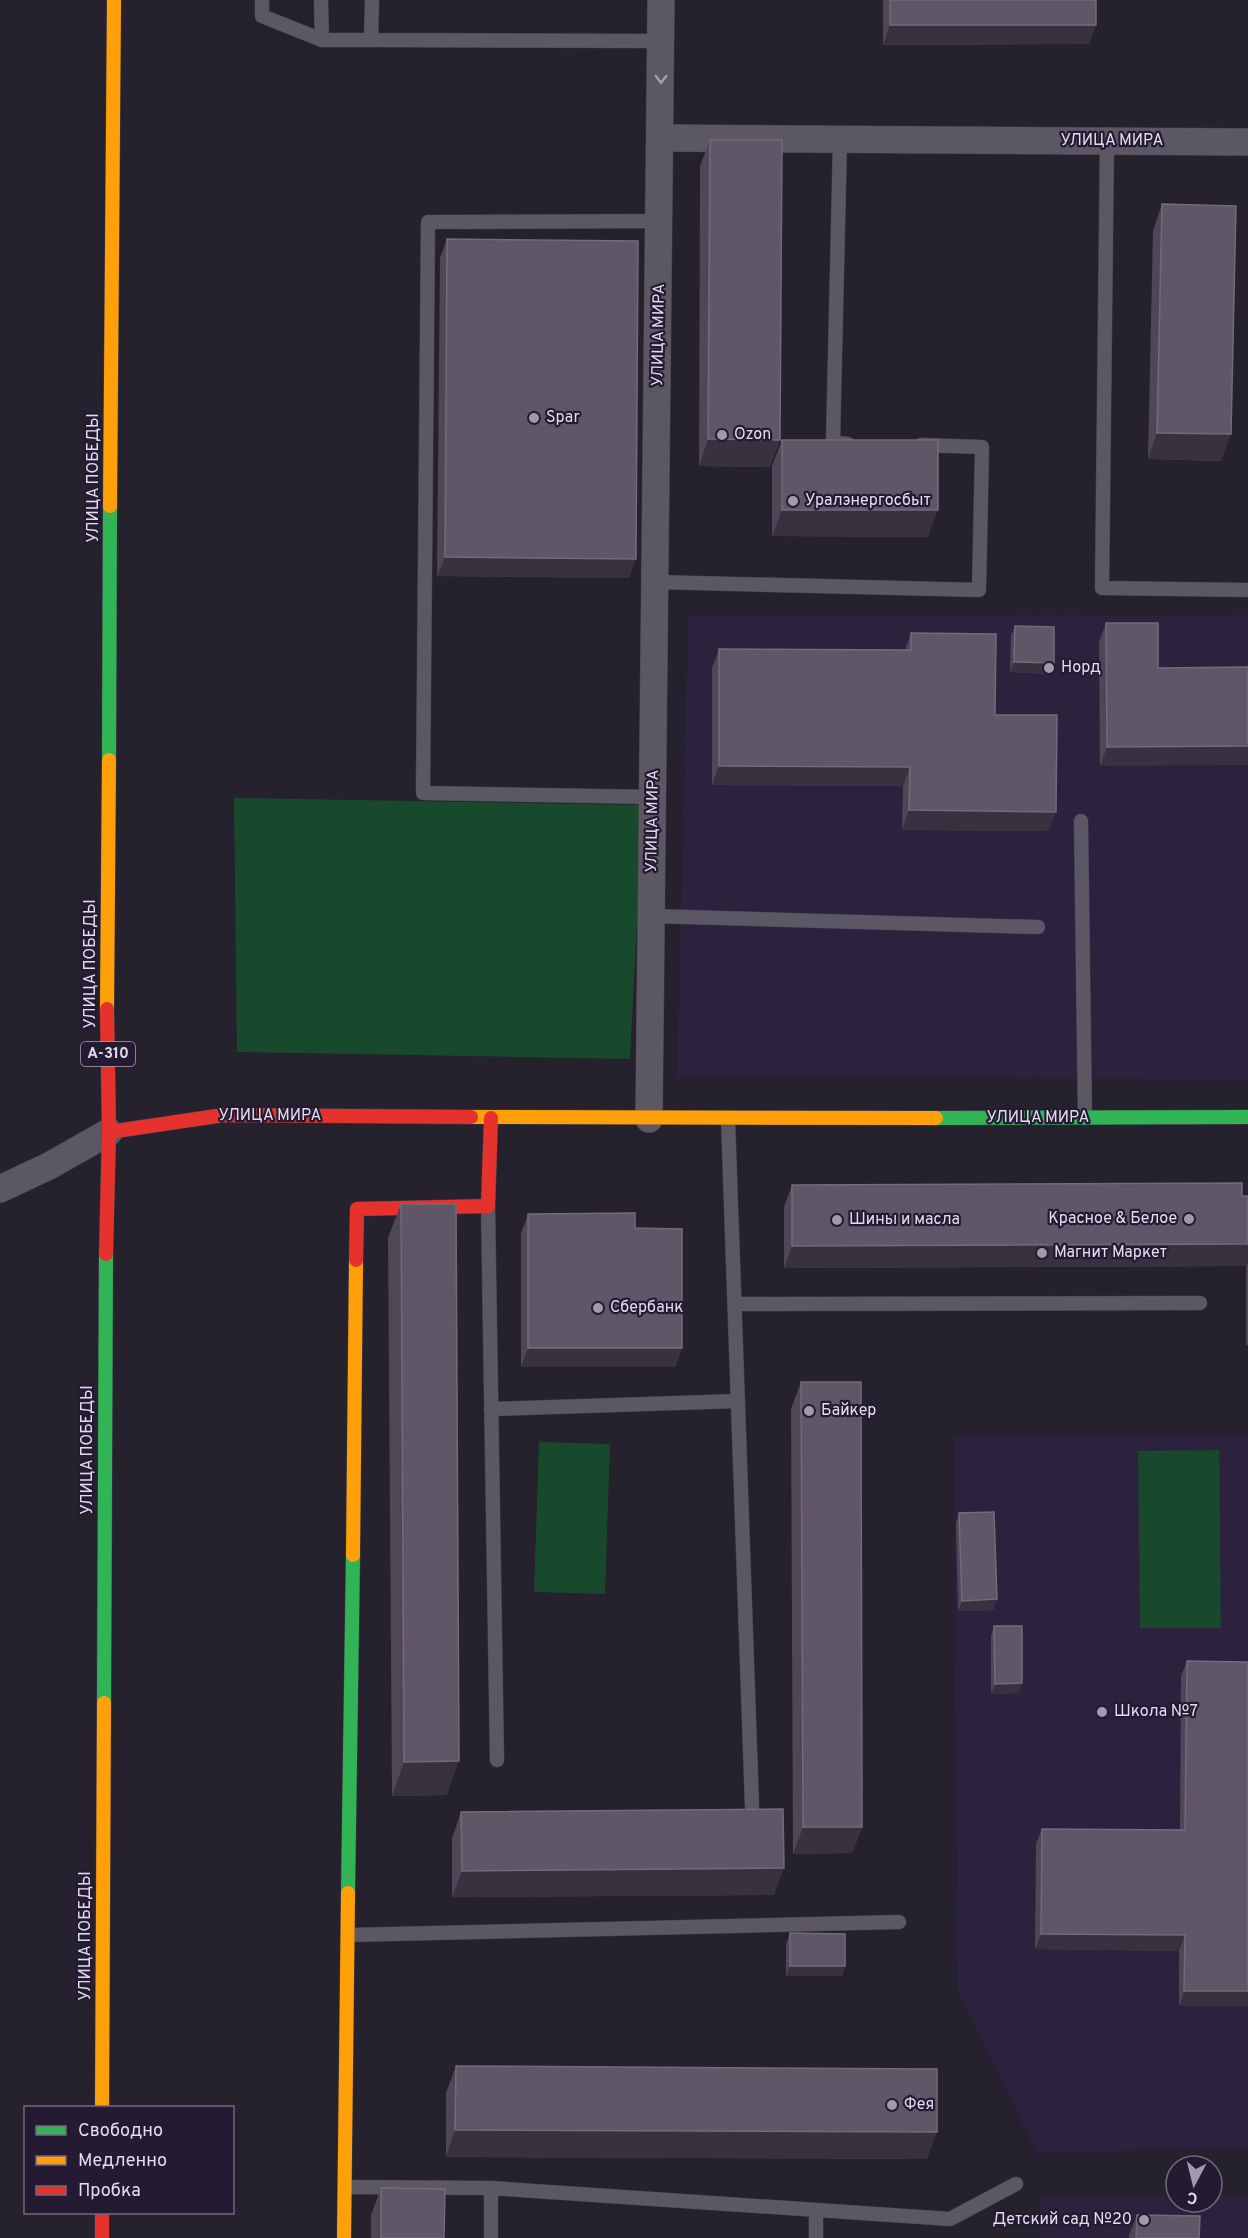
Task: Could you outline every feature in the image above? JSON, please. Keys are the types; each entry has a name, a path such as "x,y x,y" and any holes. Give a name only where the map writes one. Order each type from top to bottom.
{"main road":[{"name":"УЛИЦА ПОБЕДЫ","path":"102,2106 114,0"},
{"name":"УЛИЦА МИРА","path":"109,1132 224,1115 649,1119 1248,1117"},
{"path":"344,2238 357,1209 488,1206 491,1118"},
{"path":"102,2214 102,2238"}],"street":[{"path":"661,0 661,138"},
{"name":"УЛИЦА МИРА","path":"649,1119 661,138 1248,142"},
{"path":"0,1189 49,1166 109,1132"}],"lane":[{"path":"262,0 262,16 322,40 662,41"},
{"path":"321,0 322,40"},
{"path":"371,40 372,0"},
{"path":"840,139 833,443 856,444"},
{"path":"1107,141 1102,588 1248,590"},
{"path":"653,797 423,794 428,222 660,221"},
{"path":"656,582 979,590 982,447 902,445"},
{"path":"1081,820 1085,1118"},
{"path":"651,915 1038,927"},
{"path":"728,1119 752,1806"},
{"path":"488,1206 497,1760"},
{"path":"735,1304 1200,1303"},
{"path":"491,1409 738,1401"},
{"path":"348,1935 899,1922"},
{"path":"345,2187 491,2188 950,2219 1016,2184"},
{"path":"491,2188 491,2238"},
{"path":"816,2211 816,2238"}],"shaded area":[{"path":"1248,615 1248,1079 677,1078 688,616"},
{"name":"Школа №7","path":"1248,1435 1248,2149 1036,2152 957,1989 954,1436"},
{"name":"Детский сад №20","path":"1040,2195 1164,2195 1164,2214 1224,2214 1224,2195 1248,2195 1248,2238 1040,2238"}],"green space":[{"path":"234,798 643,805 630,1059 237,1052"},
{"path":"539,1442 610,1444 605,1594 534,1592"},
{"path":"1219,1450 1221,1628 1140,1628 1138,1451"}],"building":[{"path":"890,0 1096,0 1096,25 890,25"},
{"path":"710,140 782,140 780,440 708,439"},
{"path":"1162,204 1236,206 1231,434 1157,433"},
{"name":"Spar","path":"447,239 638,241 636,559 445,557"},
{"path":"782,440 938,440 938,510 782,510"},
{"path":"1106,623 1158,623 1158,668 1248,667 1248,746 1107,747"},
{"path":"1015,626 1054,627 1054,663 1014,662"},
{"path":"911,633 996,634 995,715 1057,715 1056,812 909,810 910,767 719,766 719,649 911,650"},
{"path":"1242,1183 1242,1196 1248,1196 1248,1244 792,1246 792,1185"},
{"path":"401,1204 456,1204 459,1761 404,1762"},
{"name":"Сбербанк","path":"635,1213 635,1228 682,1229 682,1348 528,1348 528,1214"},
{"path":"801,1382 861,1382 862,1827 803,1827"},
{"path":"994,1512 997,1599 962,1601 959,1513"},
{"path":"994,1626 1022,1626 1022,1683 995,1684"},
{"path":"1187,1661 1248,1662 1248,1991 1184,1991 1185,1935 1041,1934 1042,1829 1185,1830"},
{"path":"783,1809 784,1868 462,1871 461,1812"},
{"path":"790,1933 845,1934 845,1966 790,1966"},
{"path":"456,2066 937,2069 937,2132 455,2130"},
{"path":"381,2188 445,2189 444,2238 381,2238"},
{"path":"1137,2215 1200,2216 1199,2238 1136,2238"}],"traffic: fast":[{"path":"109,760 110,506"},
{"path":"936,1118 1248,1117"},
{"path":"104,1703 106,1254"},
{"path":"348,1893 353,1555"}],"traffic: slow":[{"path":"110,506 114,0"},
{"path":"107,1009 109,760"},
{"path":"471,1117 936,1118"},
{"path":"353,1555 356,1260"},
{"path":"102,2106 104,1703"},
{"path":"344,2238 348,1893"}],"traffic: jam":[{"path":"106,1254 109,1132 107,1009"},
{"path":"109,1132 224,1115 471,1117"},
{"path":"356,1260 357,1209 488,1206 491,1118"},
{"path":"102,2214 102,2238"}],"place":[{"name":"Spar","path":"534,418"},
{"name":"Ozon","path":"722,435"},
{"name":"Уралэнергосбыт","path":"793,501"},
{"name":"Норд","path":"1049,668"},
{"name":"Красное & Белое","path":"1189,1219"},
{"name":"Шины и масла","path":"837,1220"},
{"name":"Магнит Маркет","path":"1042,1253"},
{"name":"Сбербанк","path":"598,1308"},
{"name":"Байкер","path":"809,1411"},
{"name":"Школа №7","path":"1102,1712"},
{"name":"Фея","path":"892,2105"},
{"name":"Детский сад №20","path":"1144,2220"}]}
